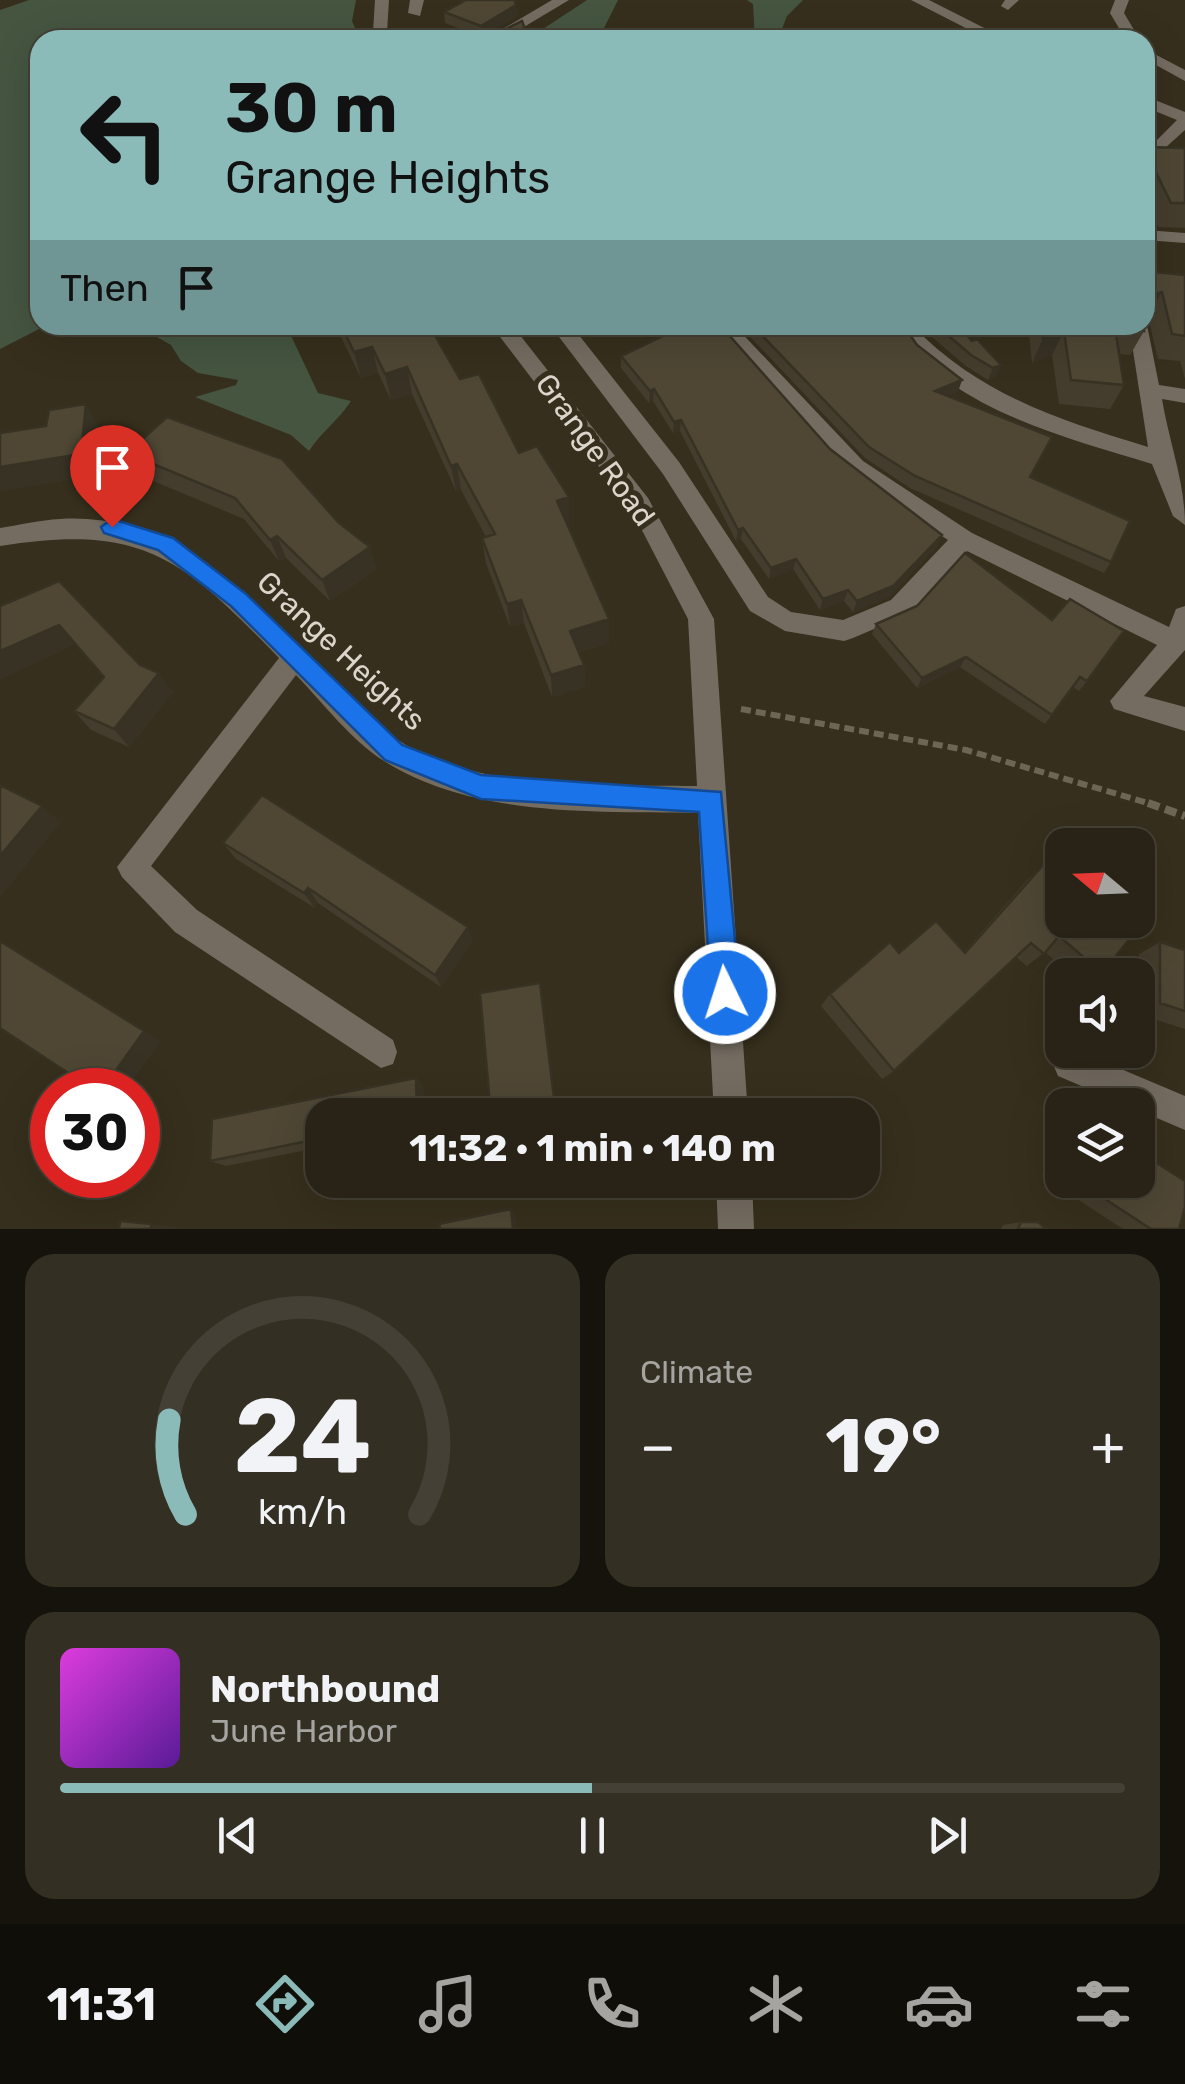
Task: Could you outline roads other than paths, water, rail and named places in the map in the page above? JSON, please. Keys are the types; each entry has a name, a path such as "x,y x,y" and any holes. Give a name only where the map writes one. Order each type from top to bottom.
{"street":[{"path":"380,30 382,0"},
{"path":"510,30 562,0"},
{"path":"918,0 980,30"},
{"path":"1122,0 1118,13 1127,30"},
{"path":"1155,58 1185,76"},
{"path":"1155,106 1185,119 1155,150"},
{"path":"1155,236 1185,238"},
{"name":"Grange Road","path":"509,335 640,504 700,619 730,1098"},
{"path":"568,335 670,468 759,604 784,621 844,631 900,607 964,538"},
{"path":"732,335 855,468 964,538 1180,629 1123,702 1185,719"},
{"path":"911,335 946,372 1008,411 1161,459"},
{"path":"1141,335 1161,459 1185,516"},
{"path":"1148,390 1185,396"},
{"name":"Grange Heights","path":"0,537 49,525 112,527 165,544 238,600 293,658 394,752 481,787 712,800"},
{"path":"293,658 132,867 186,921 381,1052"},
{"path":"1079,1068 1185,1113"},
{"path":"735,1198 736,1229"}]}
